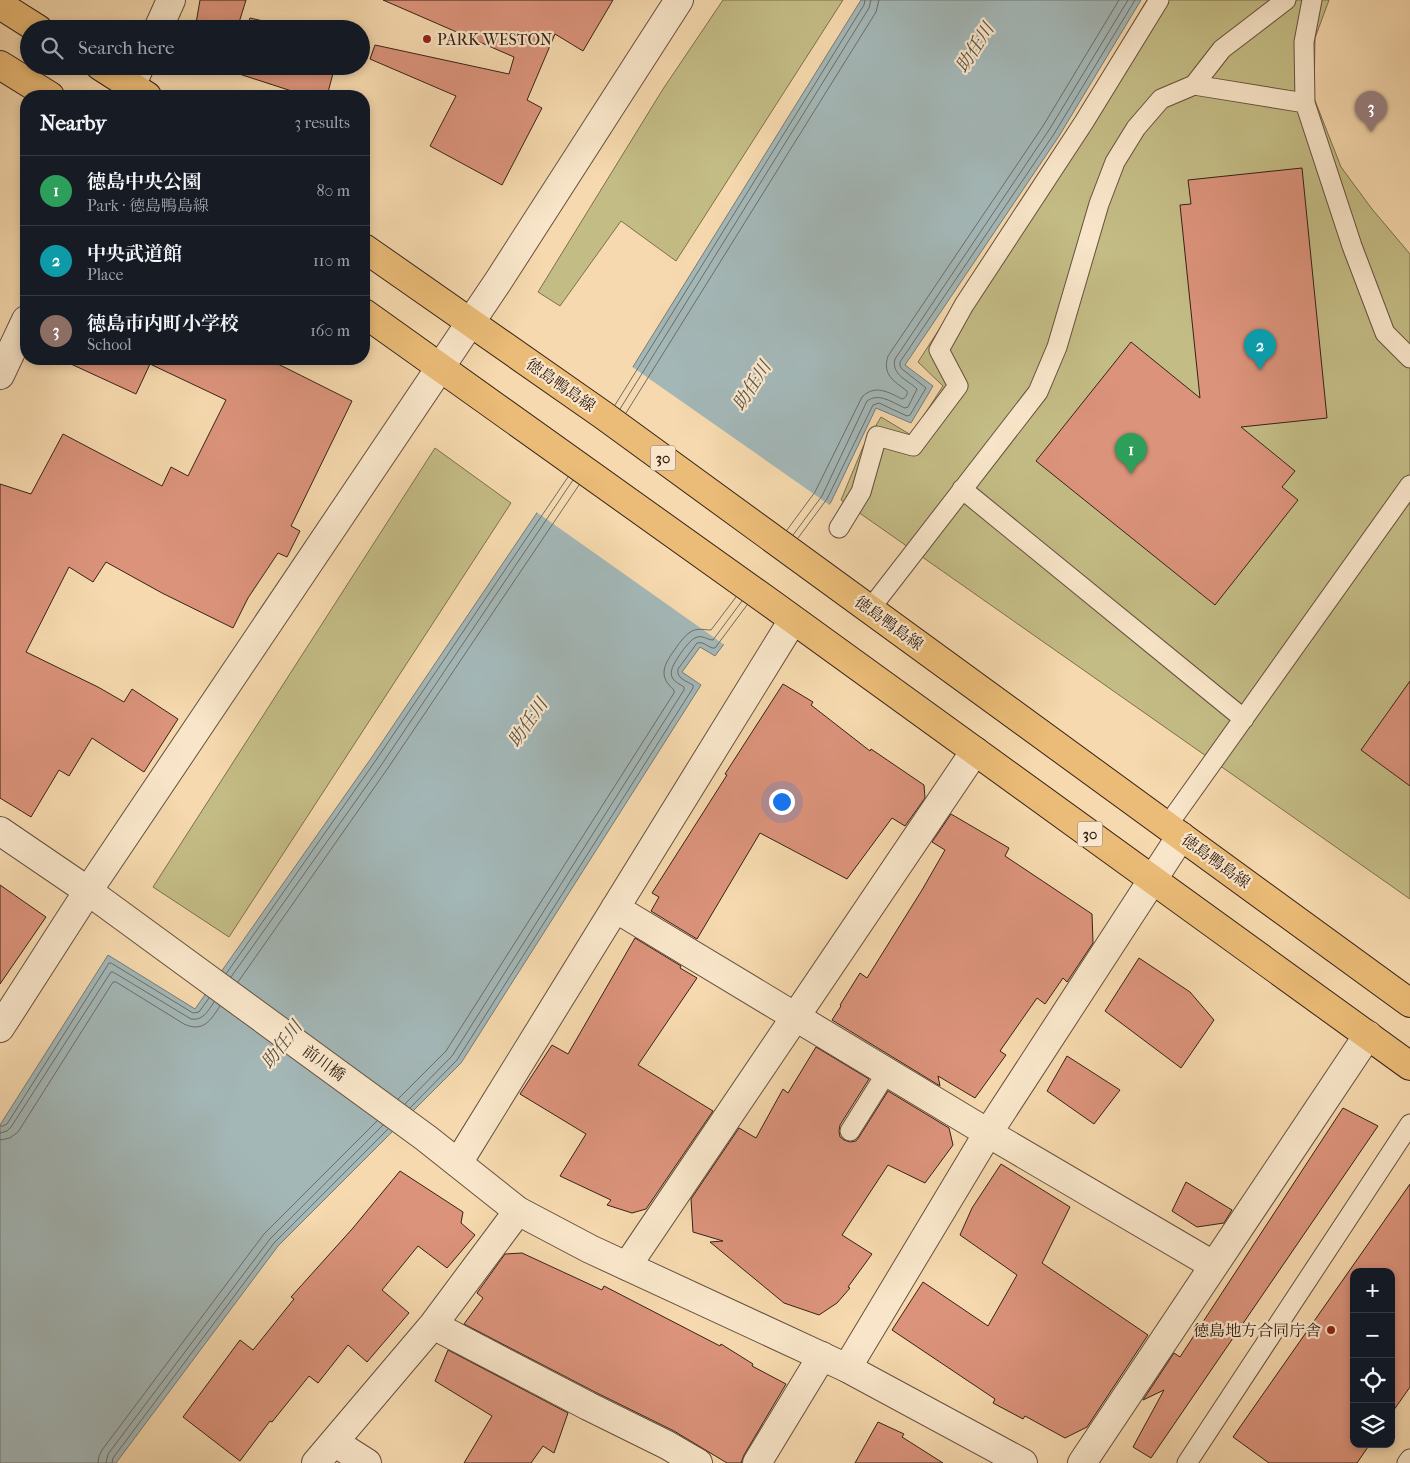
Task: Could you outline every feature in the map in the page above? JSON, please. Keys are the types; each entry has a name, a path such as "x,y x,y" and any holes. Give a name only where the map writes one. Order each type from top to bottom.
{"main road":[{"path":"0,5 24,20"},
{"path":"0,65 40,90"},
{"path":"116,75 136,86"},
{"name":"徳島鴨島線","path":"370,252 604,415 1410,1003"},
{"name":"30","path":"370,317 769,602 1410,1066"}],"street":[{"path":"162,20 171,0"},
{"path":"0,1028 88,891 498,280 679,0"},
{"path":"0,375 20,333"},
{"path":"458,1163 794,620"},
{"path":"627,1266 975,751"},
{"name":"前川橋","path":"0,831 88,891 426,1138 518,1211 590,1249 847,1368 1023,1463"},
{"path":"847,1368 988,1133 1152,879 1174,831"},
{"path":"615,908 988,1133 1213,1265"},
{"path":"1082,1463 1368,1035"},
{"path":"316,1463 433,1325 518,1211"},
{"path":"433,1325 667,1445 698,1463"},
{"path":"757,1463 822,1356"},
{"path":"334,1442 367,1463"}],"lane":[{"path":"839,528 861,492 876,436 913,446 958,386 939,350 964,305 1084,122 1159,0"},
{"path":"870,609 1038,392 1057,347 1098,204 1115,162 1136,128 1161,99 1194,85 1222,50 1286,0"},
{"path":"1312,0 1304,42 1305,103 1352,246 1385,332 1410,358"},
{"path":"1194,85 1305,103"},
{"path":"1174,831 1244,719 1410,485"},
{"path":"962,489 1244,719"},
{"path":"850,1131 887,1072"},
{"path":"1187,1463 1410,1124"},
{"path":"1407,1463 1410,1459"}],"shaded area":[{"path":"723,0 843,0 676,261 621,221 560,306 538,292 663,89"},
{"path":"1147,0 1329,0 1315,38 1314,98 1341,167 1372,209 1410,254 1410,899 841,500 863,447 881,417 911,435 943,386 918,362 1076,118"},
{"path":"435,448 511,503 229,937 153,887"}],"water":[{"name":"助任川","path":"861,0 1141,0 1059,136 905,365 933,386 911,423 876,408 831,502 715,656 700,647 682,672 701,685 461,1063 278,1246 116,1463 0,1463 0,1125 108,955 195,1009 372,757 603,415"}],"pier":[{"path":"631,366 831,506 726,646 535,511"}],"building":[{"path":"200,0 246,0 240,20 197,20"},
{"path":"383,0 613,0 583,51 555,34 527,100 542,108 502,185 430,146 456,96 370,59 375,45 509,74 514,57"},
{"path":"242,75 333,75 329,90 289,90"},
{"path":"1302,168 1327,418 1241,427 1295,471 1282,487 1298,500 1215,605 1036,461 1131,342 1200,398 1180,205 1191,204 1188,180"},
{"path":"73,365 150,365 136,394"},
{"path":"152,365 280,365 352,401 291,526 300,531 287,557 278,553 248,598 233,628 162,593 106,562 93,582 69,567 26,652 98,687 124,702 132,689 178,719 144,772 92,738 69,776 59,770 31,817 0,798 0,484 31,494 63,434 162,486 171,467 188,476 226,400"},
{"path":"1410,681 1410,786 1361,750"},
{"path":"783,684 813,702 811,705 870,751 871,749 924,785 925,798 905,826 892,818 847,879 760,833 697,939 651,911 659,897 652,893"},
{"path":"951,814 1009,848 1005,856 1092,914 1093,943 1067,982 1063,978 1045,1004 1037,998 1000,1051 1006,1055 975,1098 938,1076 940,1086 832,1020 860,973 867,978 922,890 945,850 932,842"},
{"path":"0,885 46,917 0,984"},
{"path":"635,938 697,978 638,1065 713,1111 646,1209 632,1213 607,1205 611,1200 560,1176 586,1134 520,1094 552,1045 568,1054"},
{"path":"1139,958 1190,992 1214,1020 1181,1068 1105,1011"},
{"path":"816,1047 869,1079 840,1125 840,1137 844,1140 856,1141 888,1091 949,1128 953,1145 925,1183 888,1165 842,1235 872,1254 848,1287 850,1288 837,1303 819,1315 784,1303 710,1242 723,1241 693,1232 691,1199 739,1128 756,1138 783,1089 788,1093"},
{"path":"1067,1056 1120,1090 1094,1124 1047,1091"},
{"path":"1343,1108 1378,1126 1151,1458 1133,1447 1164,1390 1143,1400 1174,1353 1180,1357"},
{"path":"1001,1164 1070,1207 1042,1263 1148,1335 1087,1427 1065,1438 1025,1416 1023,1419 993,1403 995,1399 892,1330 923,1282 988,1326 1017,1275 960,1235 972,1208"},
{"path":"400,1171 463,1212 461,1223 475,1235 447,1268 418,1246 382,1290 409,1313 367,1362 348,1345 318,1383 309,1376 272,1422 270,1421 240,1461 183,1417 240,1340 253,1350 294,1299 291,1297 353,1228"},
{"path":"1186,1182 1232,1210 1224,1223 1197,1227 1172,1211"},
{"name":"徳島地方合同庁舎","path":"1410,1184 1410,1387 1395,1408 1395,1268 1351,1268"},
{"path":"522,1253 602,1290 604,1286 720,1346 721,1344 753,1364 752,1366 786,1384 741,1463 727,1463 674,1431 464,1324 483,1298 477,1293 505,1254"},
{"name":"徳島地方合同庁舎","path":"1350,1270 1350,1448 1367,1448 1357,1463 1269,1463 1233,1437"},
{"path":"448,1350 568,1413 554,1453 543,1446 531,1463 464,1463 492,1416 435,1381"},
{"path":"878,1422 904,1434 902,1437 943,1463 855,1463"}],"place":[{"name":"PARK WESTON","path":"427,39"},
{"name":"徳島市内町小学校","path":"1371,132"},
{"name":"中央武道館","path":"1260,370"},
{"name":"徳島中央公園","path":"1131,474"},
{"name":"徳島地方合同庁舎","path":"1331,1330"}]}
